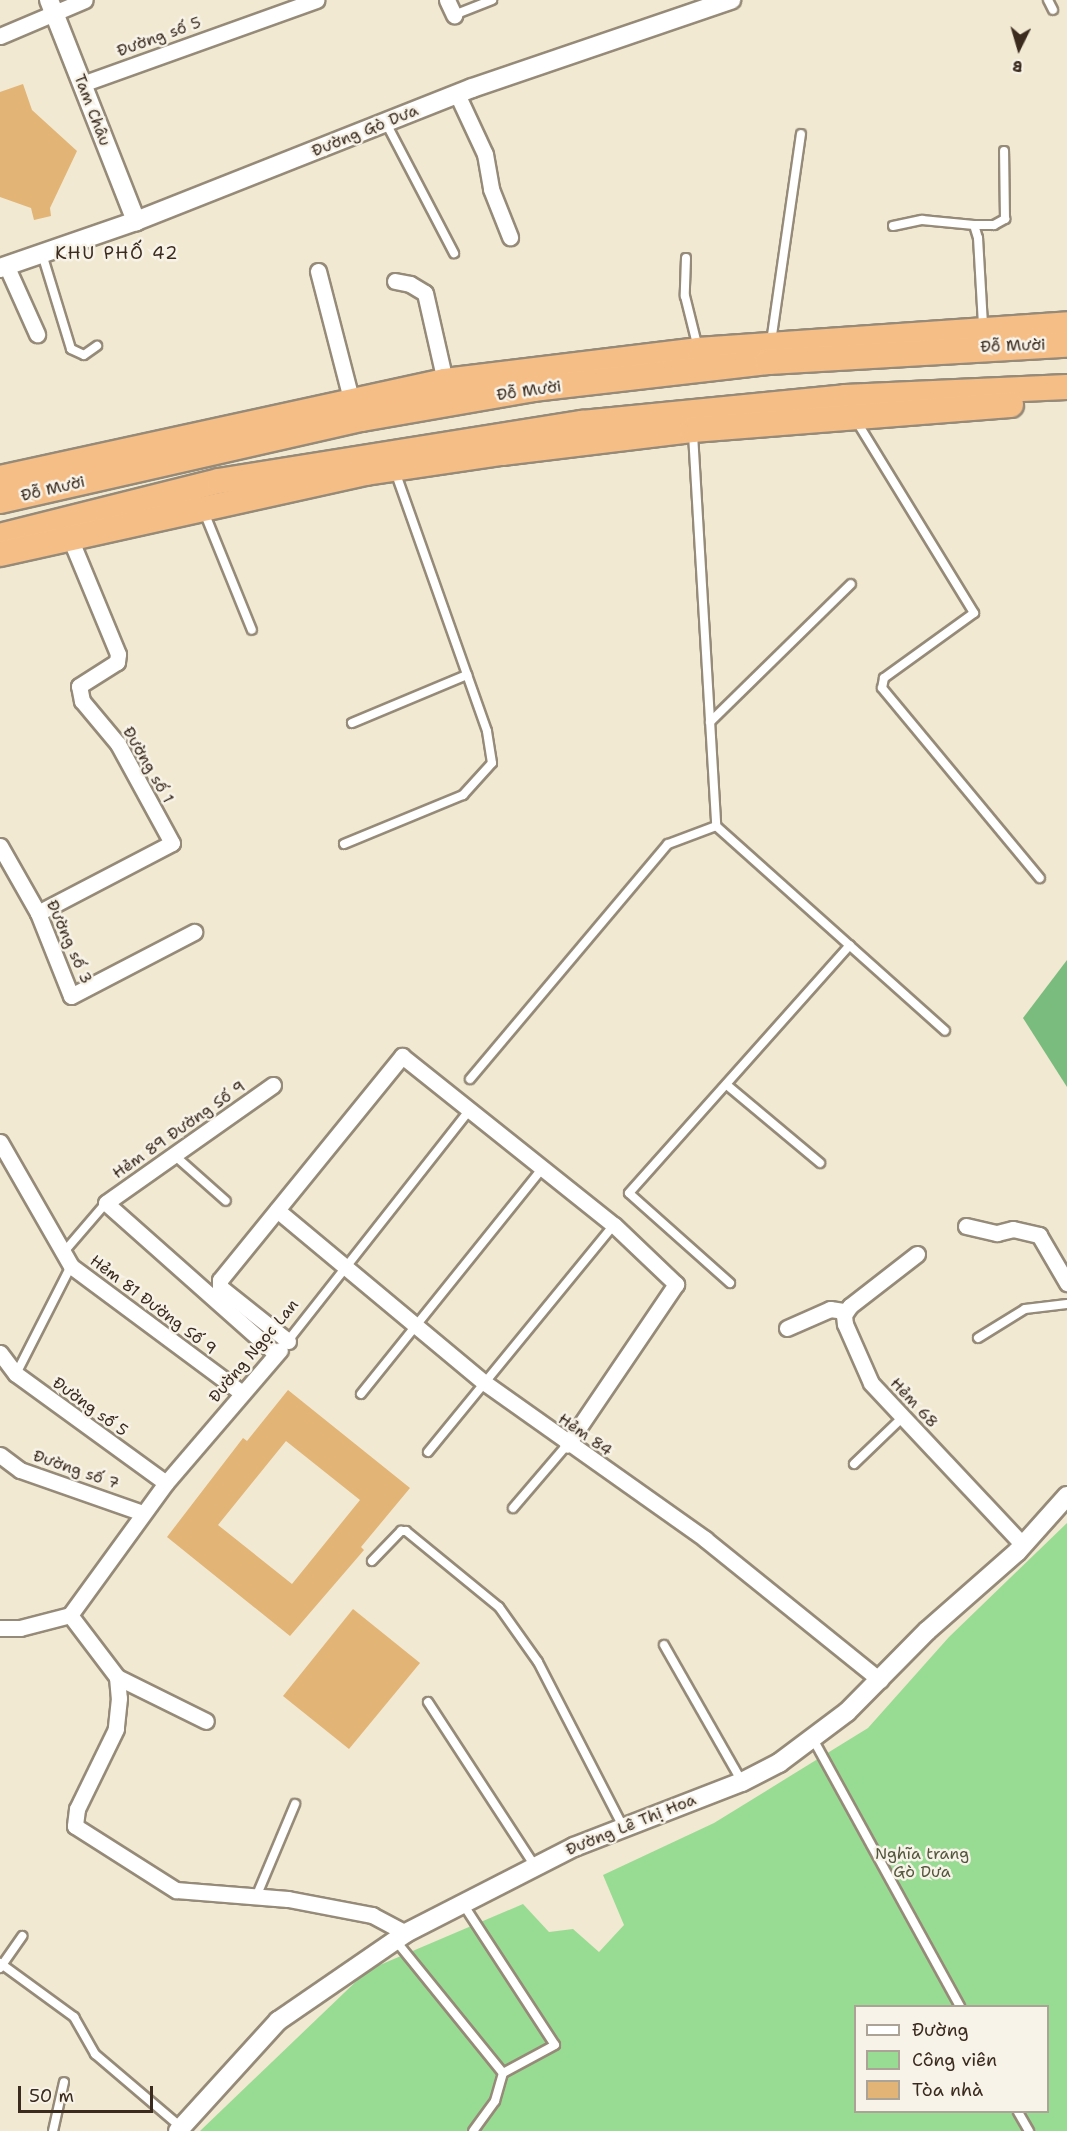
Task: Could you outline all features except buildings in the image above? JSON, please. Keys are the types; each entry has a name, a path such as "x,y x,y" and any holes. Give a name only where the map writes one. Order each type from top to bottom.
{"highway":[{"name":"Đỗ Mười","path":"0,478 351,399 445,381 771,343 1067,324"},
{"name":"Đỗ Mười","path":"0,501 362,418 534,389 768,362 982,347 1067,345"},
{"name":"Đỗ Mười","path":"0,536 67,529 202,508 395,470 845,397 1067,387"},
{"name":"Đỗ Mười","path":"0,554 67,529 219,481 305,465 582,423 853,416 1067,404"}],"street":[{"path":"0,36 52,6 85,0"},
{"name":"Đường số 5","path":"82,84 316,0"},
{"path":"447,0 454,15"},
{"name":"Đường Gò Dưa","path":"3,266 136,221 457,94 731,0"},
{"name":"Tam Châu","path":"52,6 136,221"},
{"path":"457,94 485,154 491,189 510,237"},
{"path":"3,266 37,334"},
{"path":"318,271 351,399"},
{"path":"394,281 410,284 425,293 445,381"},
{"name":"Đường số 1","path":"38,913 172,843 118,744 82,701 79,686 117,662 118,654 67,529"},
{"name":"Đường số 3","path":"0,846 38,913 73,997 194,932"},
{"path":"281,1349 219,1284 402,1056 468,1112 614,1225 676,1284 567,1445"},
{"name":"Hẻm 89 Đường Số 9","path":"106,1203 273,1085"},
{"path":"0,1142 67,1260"},
{"path":"106,1203 281,1349"},
{"name":"Hẻm 84","path":"277,1210 485,1383 567,1445 705,1539 880,1680"},
{"path":"966,1226 997,1233 1013,1229 1039,1235 1067,1283"},
{"path":"787,1328 830,1309 845,1311 917,1254"},
{"name":"Hẻm 81 Đường Số 9","path":"67,1260 242,1394"},
{"name":"Hẻm 68","path":"845,1311 844,1324 871,1383 1023,1545"},
{"name":"Đường Ngọc Lan","path":"70,1615 165,1483 281,1349"},
{"name":"Đường số 5","path":"0,1353 16,1374 165,1483"},
{"name":"Đường số 7","path":"0,1455 20,1470 143,1513"},
{"name":"Đường Lê Thị Hoa","path":"181,2130 278,2022 401,1936 535,1866 742,1782 779,1763 847,1712 1023,1545 1067,1496"},
{"path":"0,1628 20,1628 70,1615 117,1677 206,1721"},
{"path":"117,1677 116,1729 77,1809 75,1826 176,1890 256,1897 372,1915 401,1936"}],"lane":[{"path":"454,15 492,0"},
{"path":"1047,0 1053,10"},
{"path":"386,123 454,253"},
{"path":"771,343 801,134"},
{"path":"893,226 922,220 994,225 1005,219 1004,151"},
{"path":"974,225 978,238 983,328"},
{"path":"42,253 71,349 84,356 98,346"},
{"path":"687,258 685,296 699,350"},
{"path":"853,416 974,613 884,678 882,688 1040,878"},
{"path":"692,421 716,826 945,1031"},
{"path":"344,844 463,795 492,763 487,730 395,470"},
{"path":"202,508 252,630"},
{"path":"710,722 851,584"},
{"path":"352,723 467,675"},
{"path":"470,1079 668,844 716,826"},
{"path":"730,1283 629,1193 728,1086 849,945"},
{"path":"728,1086 820,1163"},
{"name":"Đường Ngọc Lan","path":"281,1349 468,1112"},
{"path":"174,1155 226,1201"},
{"path":"362,1394 415,1324 541,1170"},
{"path":"16,1374 67,1260 106,1203"},
{"path":"428,1452 614,1225"},
{"path":"978,1338 1025,1309 1067,1304"},
{"path":"854,1464 903,1417"},
{"path":"513,1508 567,1445"},
{"path":"372,1561 401,1531 406,1531 499,1607 538,1662 624,1828"},
{"path":"664,1645 742,1782"},
{"path":"428,1702 535,1866"},
{"path":"812,1738 959,2005"},
{"path":"256,1897 295,1804"},
{"path":"462,1903 555,2044 503,2073 495,2101 472,2131"},
{"path":"22,1936 1,1965 74,2017 95,2054 181,2130"},
{"path":"401,1936 503,2073"},
{"path":"53,2131 64,2082"},
{"path":"1019,2113 1029,2131"}],"green space":[{"path":"1067,960 1067,1087 1023,1018"},
{"name":"Nghĩa trang Gò Dưa","path":"1067,1523 1067,2131 200,2131 368,1970 523,1904 549,1932 573,1929 599,1952 624,1925 603,1875 714,1823 868,1728 949,1637"}],"district":[{"name":"KHU PHỐ 42","path":"117,253"}]}
